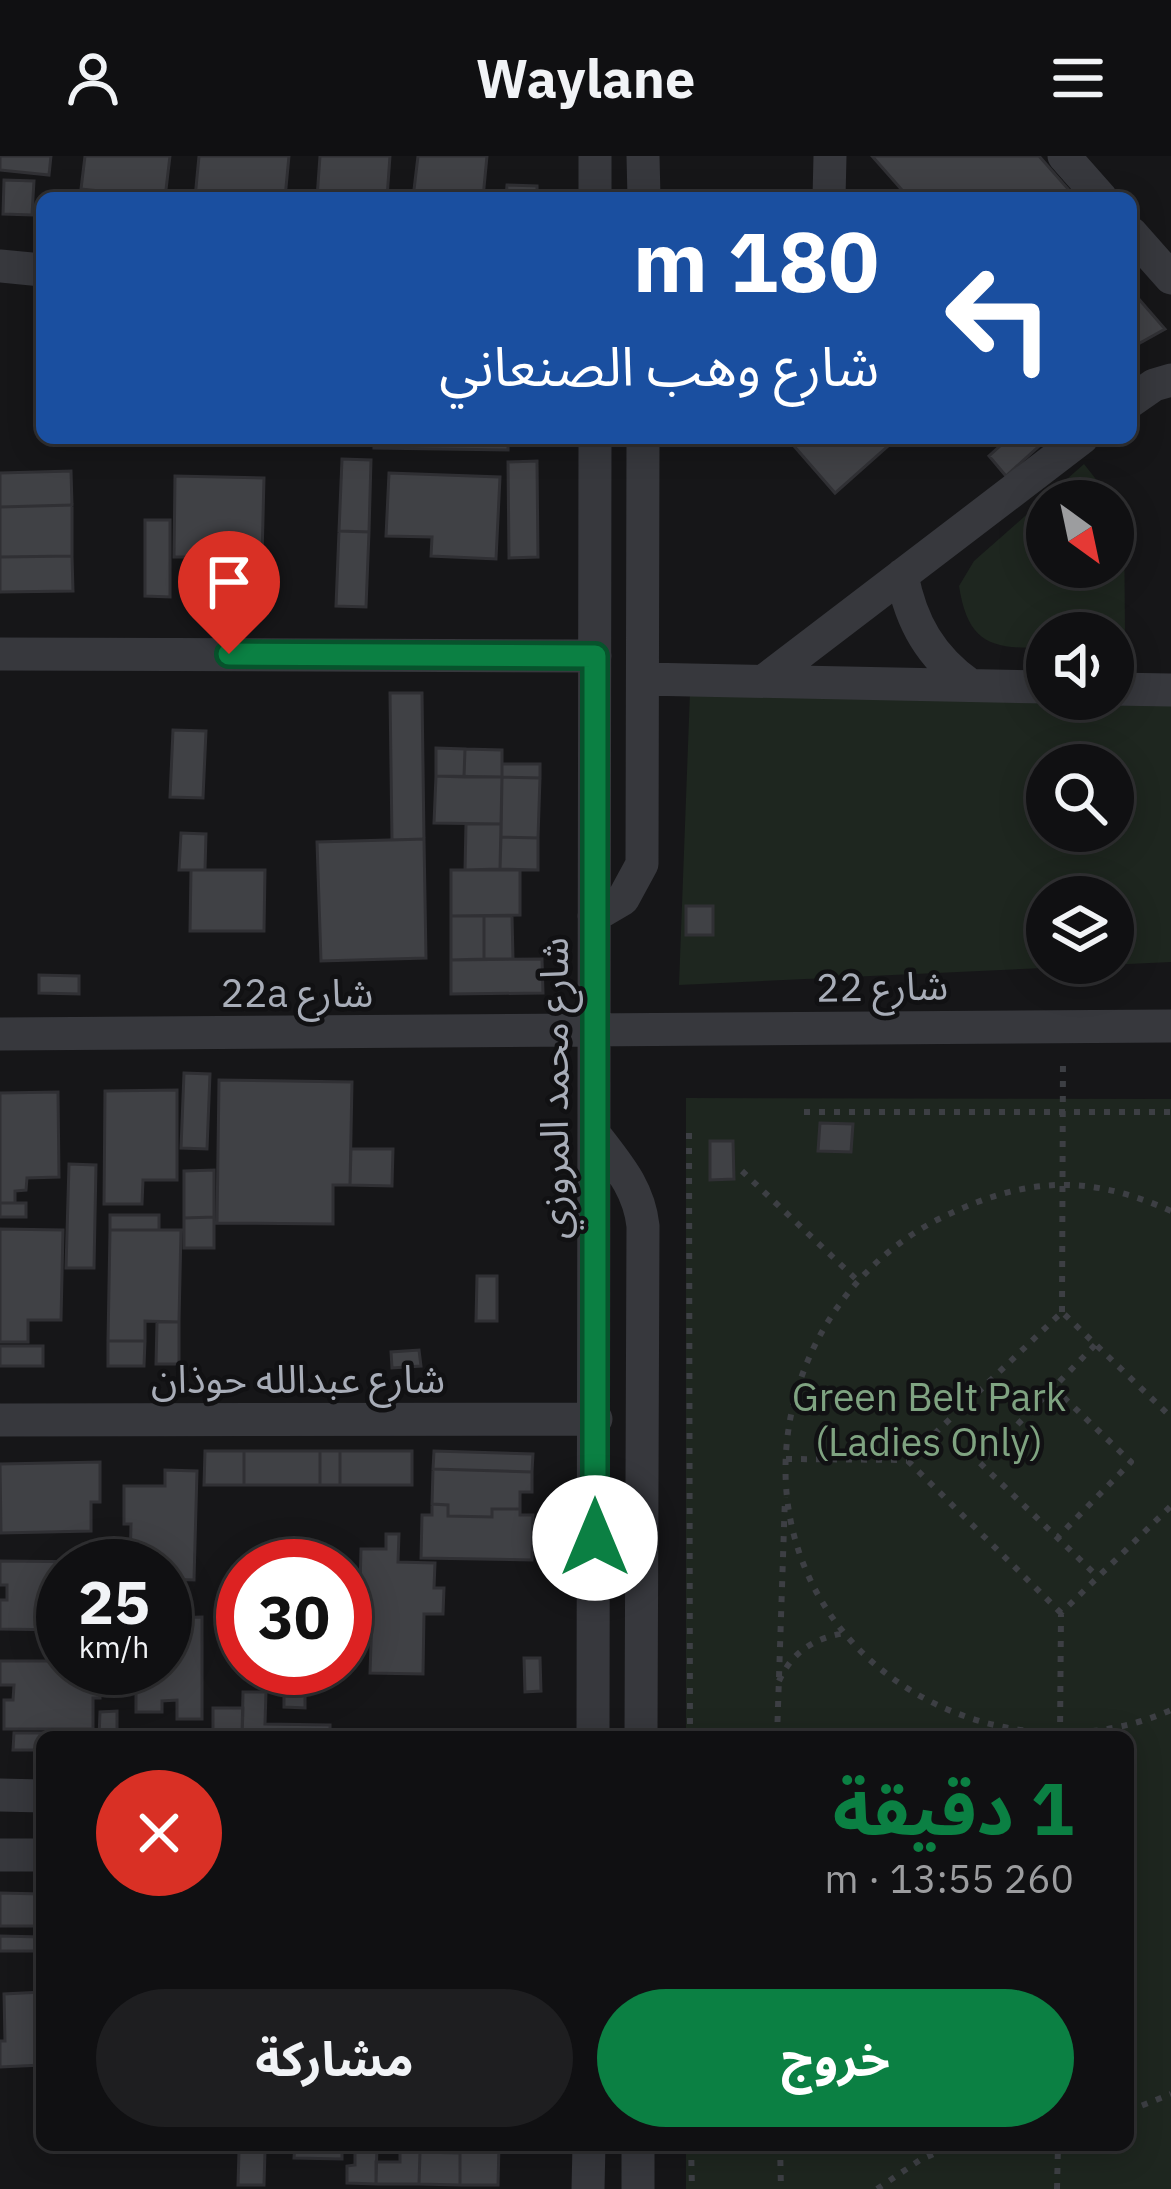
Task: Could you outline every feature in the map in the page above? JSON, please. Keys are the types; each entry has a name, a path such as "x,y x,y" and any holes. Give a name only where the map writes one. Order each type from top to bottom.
{"street":[{"path":"596,156 596,192"},
{"path":"644,156 644,192"},
{"path":"829,192 830,156"},
{"path":"1064,156 1095,192"},
{"path":"1137,240 1171,278"},
{"path":"0,266 36,269"},
{"path":"1137,397 1171,380"},
{"name":"شارع محمد المروزي","path":"593,1731 595,444"},
{"path":"594,916 623,898 641,864 643,444"},
{"path":"765,680 1074,444"},
{"path":"902,575 913,618 924,638 970,685"},
{"path":"0,654 595,656"},
{"path":"643,679 1026,686"},
{"path":"1134,689 1171,690"},
{"name":"شارع 22","path":"595,1033 1171,1026"},
{"name":"22a شارع","path":"0,1034 595,1033"},
{"path":"595,1135 629,1178 643,1226 641,1731"},
{"name":"شارع عبدالله حوذان","path":"0,1420 596,1419"},
{"path":"0,1796 36,1796"},
{"path":"0,1855 36,1855"},
{"path":"588,2189 589,2151"},
{"path":"638,2151 638,2189"}],"path":[{"path":"1062,1025 1062,1312 1171,1417"},
{"path":"804,1112 1171,1112"},
{"path":"688,1133 690,1731"},
{"path":"742,1171 858,1281"},
{"path":"777,1731 788,1425 805,1363 836,1306 892,1249 931,1223 1018,1189 1062,1182 1106,1187 1171,1211"},
{"path":"907,1460 1062,1312"},
{"path":"1096,1345 980,1463 1098,1577"},
{"path":"1053,1387 1131,1462 1058,1538"},
{"path":"786,1458 907,1460 1061,1613"},
{"path":"786,1458 790,1514 805,1568 845,1633 896,1681 957,1715 1020,1731"},
{"path":"1060,1731 1061,1613 1171,1506"},
{"path":"777,1684 796,1654 826,1636 845,1633"},
{"path":"1093,1731 1126,1726 1171,1710"},
{"path":"1134,2108 1171,2094"},
{"path":"692,2151 692,2189"},
{"path":"780,2151 781,2189"},
{"path":"877,2189 936,2151"},
{"path":"1057,2189 1058,2151"}],"green space":[{"path":"1084,464 1097,480 1066,480"},
{"path":"1026,515 1026,588 1125,588 1125,612 1026,612 1026,647 1011,647 976,632 959,586 974,561"},
{"path":"690,692 1026,699 1026,720 1134,720 1134,696 1171,695 1171,962 1134,964 1134,876 1026,876 1026,969 679,985"},
{"name":"Green Belt Park (Ladies Only)","path":"686,1098 1171,1099 1171,2189 686,2189 686,2151 1134,2151 1134,1731 686,1731"}],"building":[{"path":"0,156 51,156 49,175 0,170"},
{"path":"85,156 170,156 166,192 81,189"},
{"path":"199,156 289,156 286,192 196,192"},
{"path":"320,156 390,156 387,192 317,192"},
{"path":"418,156 487,156 484,192 414,192"},
{"path":"872,156 1039,156 1069,190 1067,192 904,192"},
{"path":"4,180 34,181 32,215 3,214"},
{"path":"507,185 537,186 537,192 506,192"},
{"path":"1137,297 1165,329 1137,345"},
{"path":"374,444 508,444 508,450 374,448"},
{"path":"792,444 890,444 835,493"},
{"path":"1002,444 1041,444 1006,476 989,456"},
{"path":"342,459 371,460 369,532 339,531"},
{"path":"537,461 538,557 509,558 508,462"},
{"path":"71,471 72,505 0,507 0,473"},
{"path":"389,473 500,477 496,559 431,556 432,537 386,536"},
{"path":"175,476 264,478 262,558 237,557 237,571 197,571 197,557 174,557"},
{"path":"72,505 72,556 0,557 0,507"},
{"path":"145,520 170,520 170,597 145,596"},
{"path":"339,531 369,532 366,607 336,606"},
{"path":"72,556 73,591 0,592 0,557"},
{"path":"390,693 422,693 424,839 392,840"},
{"path":"173,730 206,731 203,798 170,797"},
{"path":"436,748 465,749 464,777 436,776"},
{"path":"465,749 502,750 502,777 464,777"},
{"path":"502,764 540,764 540,778 502,777"},
{"path":"436,776 502,777 501,824 434,823"},
{"path":"502,777 540,778 538,838 501,837"},
{"path":"466,824 501,824 500,869 465,870"},
{"path":"181,833 206,834 205,870 179,870"},
{"path":"501,837 538,838 538,870 500,869"},
{"path":"424,839 426,958 321,961 317,842"},
{"path":"191,870 265,870 264,931 190,931"},
{"path":"451,870 520,870 520,915 451,916"},
{"path":"686,906 713,906 713,935 686,935"},
{"path":"451,916 484,916 484,959 451,960"},
{"path":"484,916 512,916 513,959 484,959"},
{"path":"542,959 543,993 451,994 451,960"},
{"path":"39,975 79,976 79,994 39,993"},
{"path":"184,1073 210,1074 207,1149 181,1148"},
{"path":"219,1080 352,1082 350,1185 333,1185 333,1224 217,1223"},
{"path":"177,1090 177,1180 143,1180 142,1204 104,1204 105,1091"},
{"path":"58,1092 59,1177 27,1178 26,1190 15,1191 15,1203 0,1203 0,1093"},
{"path":"820,1123 853,1124 851,1152 818,1151"},
{"path":"710,1141 733,1141 734,1179 710,1180"},
{"path":"351,1149 393,1149 392,1186 350,1185"},
{"path":"69,1164 96,1165 94,1268 66,1268"},
{"path":"214,1170 214,1217 184,1218 184,1171"},
{"path":"0,1203 26,1203 26,1217 0,1217"},
{"path":"110,1215 159,1215 159,1230 110,1230"},
{"path":"214,1217 214,1248 184,1248 184,1218"},
{"path":"0,1229 63,1230 61,1320 28,1320 28,1342 0,1342"},
{"path":"110,1230 181,1230 179,1322 145,1321 145,1341 108,1341"},
{"path":"477,1276 497,1276 497,1321 476,1321"},
{"path":"157,1322 179,1322 179,1364 156,1364"},
{"path":"108,1341 145,1341 144,1366 108,1366"},
{"path":"0,1346 43,1346 43,1366 0,1366"},
{"path":"419,1350 421,1366 392,1368 391,1352"},
{"path":"205,1451 244,1451 244,1485 204,1485"},
{"path":"244,1451 320,1451 320,1485 244,1485"},
{"path":"320,1451 340,1451 340,1485 320,1485"},
{"path":"340,1451 412,1451 412,1485 340,1485"},
{"path":"434,1451 533,1454 532,1472 433,1469"},
{"path":"100,1462 100,1502 91,1502 91,1531 1,1533 0,1464"},
{"path":"433,1469 532,1472 532,1492 520,1492 520,1509 492,1509 492,1517 448,1516 448,1505 432,1504"},
{"path":"165,1470 197,1471 194,1580 192,1539 131,1539 131,1524 124,1524 124,1486 165,1486"},
{"path":"432,1504 448,1505 448,1516 492,1517 492,1509 520,1509 520,1515 533,1515 532,1560 421,1558 422,1515 432,1515"},
{"path":"386,1534 399,1534 398,1562 435,1563 434,1588 444,1588 443,1614 424,1614 423,1674 372,1673 372,1549 386,1549"},
{"path":"0,1561 36,1561 36,1630 0,1629 0,1600 7,1600 7,1585 0,1585"},
{"path":"192,1617 202,1617 202,1719 177,1719 177,1700 162,1701 162,1712 136,1712 136,1695 192,1695"},
{"path":"524,1658 540,1658 541,1691 525,1692"},
{"path":"0,1661 36,1661 36,1695 100,1695 93,1698 93,1729 4,1729 4,1700 13,1700 14,1685 0,1685"},
{"path":"243,1695 266,1695 265,1724 330,1725 330,1731 242,1731"},
{"path":"284,1695 305,1695 305,1708 284,1707"},
{"path":"213,1708 243,1708 242,1731 213,1731"},
{"path":"117,1711 117,1731 99,1731 100,1712"},
{"path":"14,1733 36,1733 36,1750 13,1750"},
{"path":"0,1893 36,1894 36,1926 0,1926"},
{"path":"0,1936 36,1937 36,1951 0,1951"},
{"path":"36,1992 36,2065 0,2067 4,1994"},
{"path":"239,2151 265,2151 264,2185 238,2185"},
{"path":"295,2151 342,2151 342,2159 294,2158"},
{"path":"355,2151 377,2151 376,2184 347,2183 347,2166 355,2165"},
{"path":"400,2151 420,2152 419,2184 376,2184 376,2162 400,2162"},
{"path":"460,2151 499,2151 498,2185 460,2185"},
{"path":"420,2152 460,2153 460,2185 419,2184"}],"route":[{"path":"229,654 595,656 595,1538"}]}
